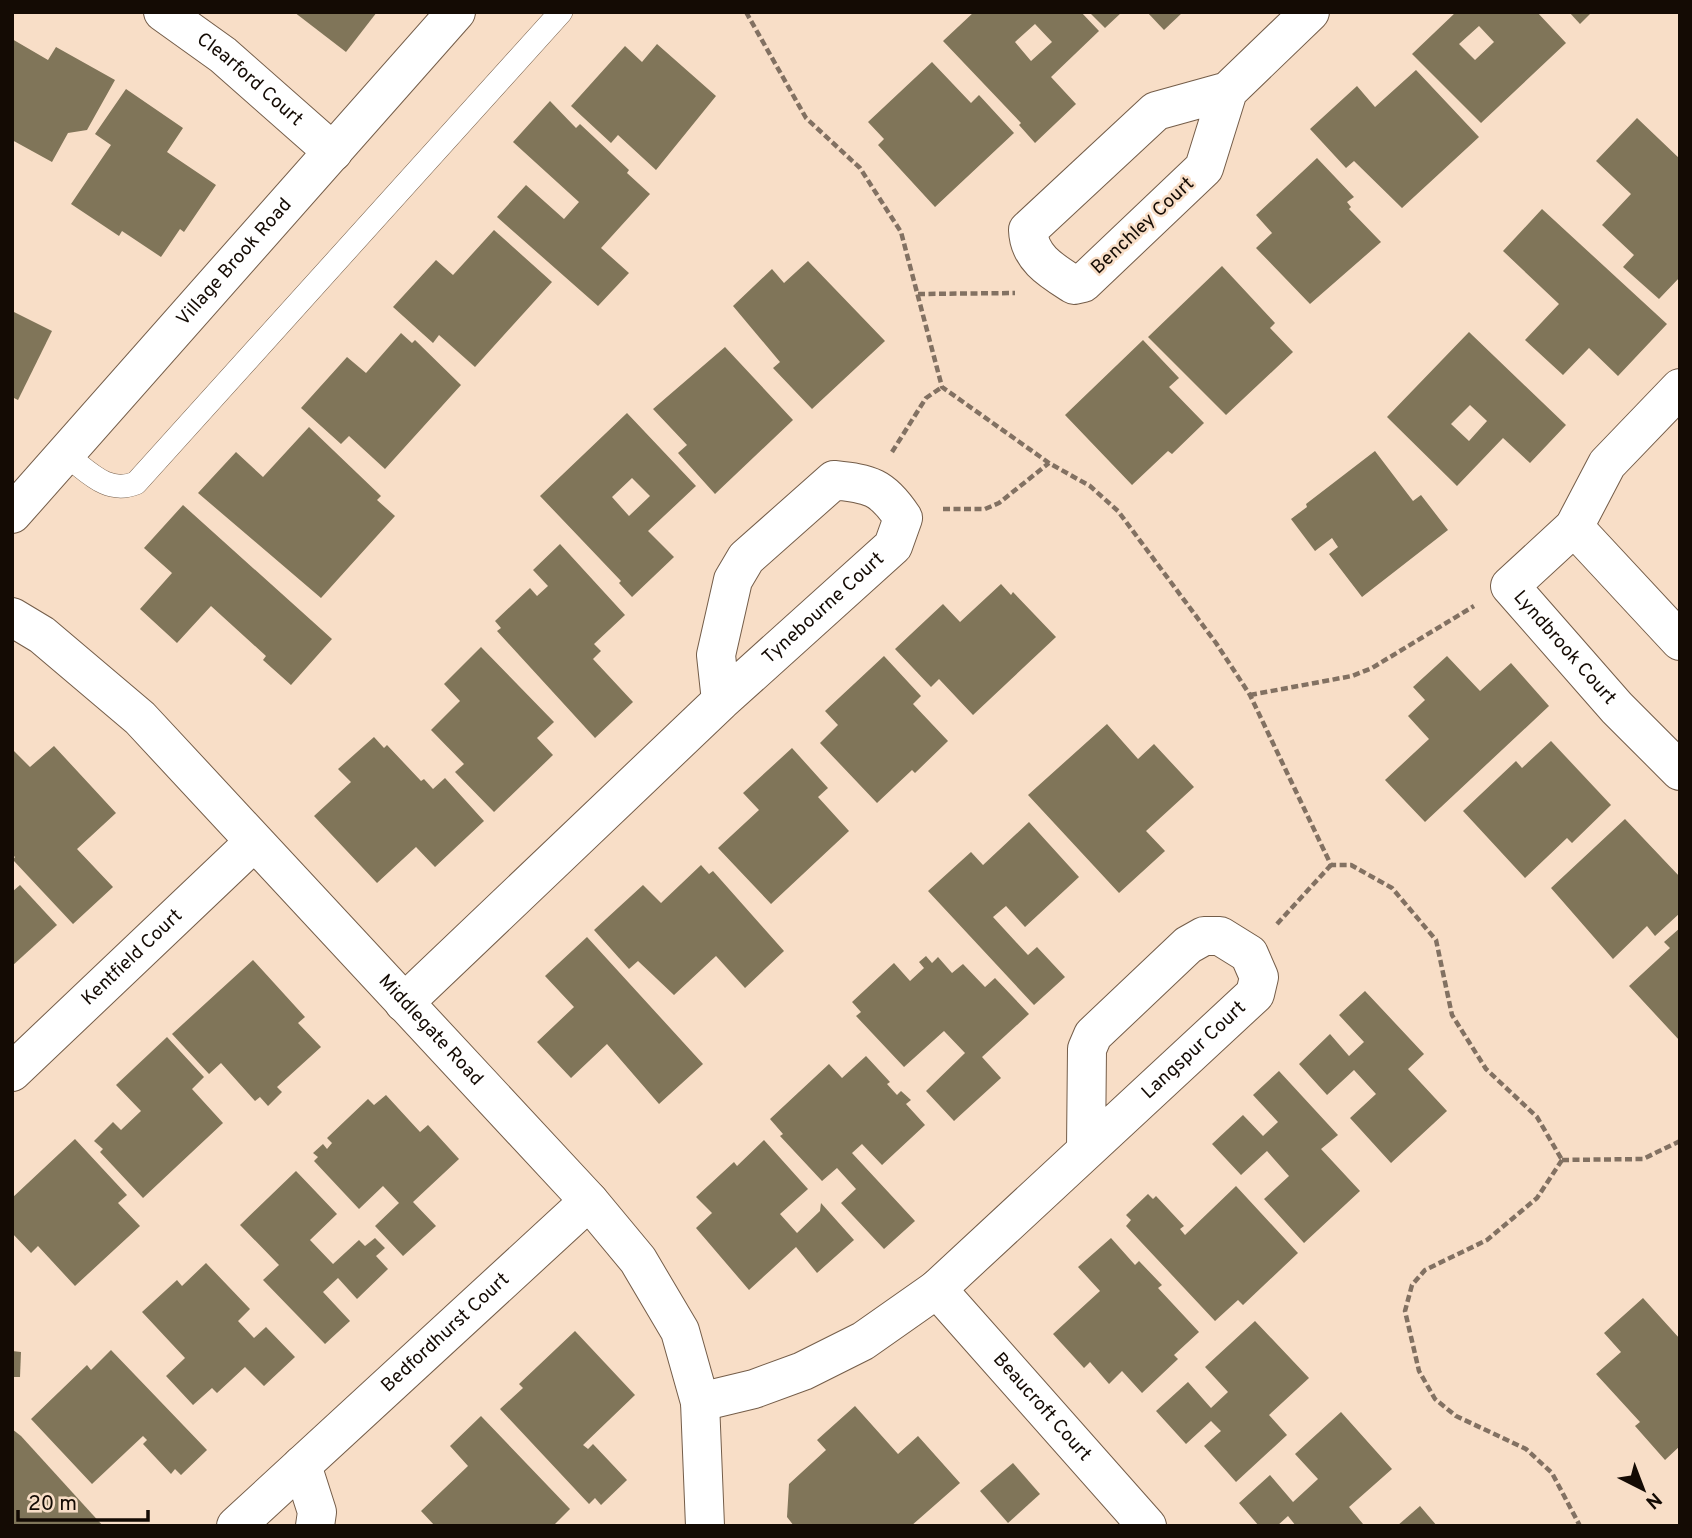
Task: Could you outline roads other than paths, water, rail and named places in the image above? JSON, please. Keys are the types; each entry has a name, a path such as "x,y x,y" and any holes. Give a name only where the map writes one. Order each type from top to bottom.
{"street":[{"name":"Clearford Court","path":"163,12 223,55 333,152"},
{"name":"Village Brook Road","path":"12,514 456,12"},
{"name":"Benchley Court","path":"1228,91 1204,168 1083,283 1074,285 1045,267 1029,242 1028,230 1156,111 1228,91 1310,12"},
{"name":"Lyndbrook Court","path":"1680,388 1607,464 1574,527 1510,586 1617,708 1680,771"},
{"name":"Tynebourne Court","path":"404,1003 721,701 893,546 903,518 889,497 868,484 834,480 746,558 733,580 716,655 721,701"},
{"path":"1574,527 1680,641"},
{"name":"Middlegate Road","path":"12,617 41,635 140,718 253,843 589,1201 638,1260 680,1331 700,1402 705,1526"},
{"name":"Kentfield Court","path":"12,1072 253,843"},
{"name":"Langspur Court","path":"700,1402 754,1389 803,1371 863,1341 937,1289 1255,994 1259,977 1248,954 1220,936 1204,936 1188,945 1093,1035 1087,1049 1086,1148"},
{"name":"Bedfordhurst Court","path":"236,1526 589,1201"},
{"name":"Beaucroft Court","path":"937,1289 1147,1526"},
{"path":"302,1465 317,1512 315,1526"}],"lane":[{"path":"66,455 104,484 122,489 136,483 561,12"}]}
